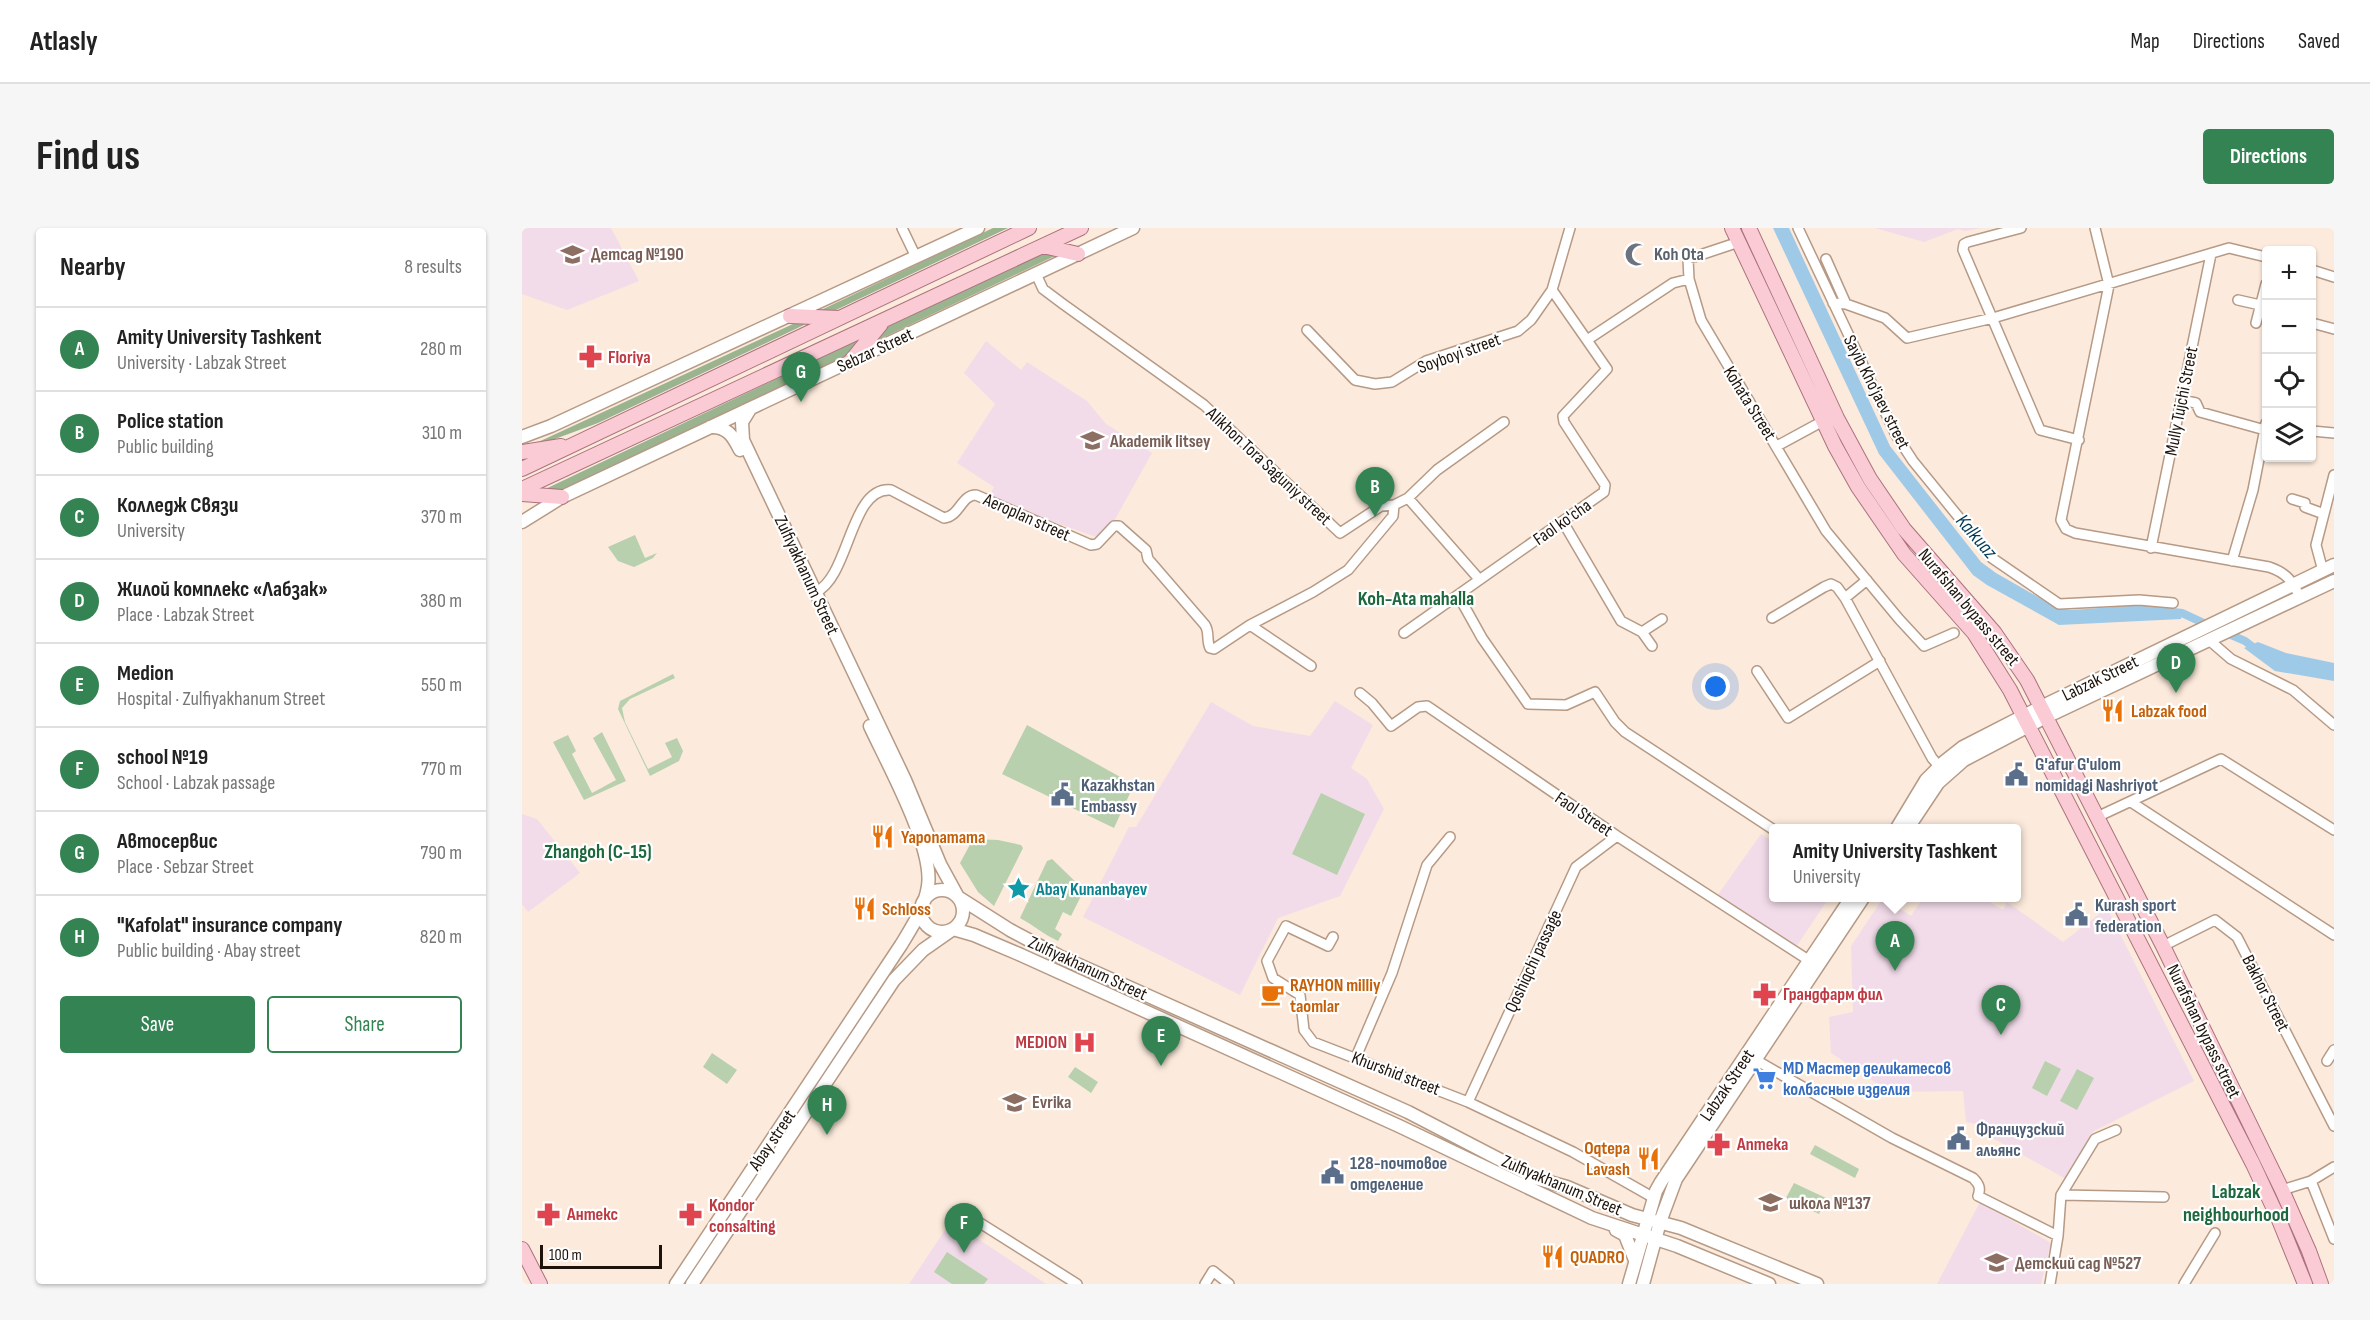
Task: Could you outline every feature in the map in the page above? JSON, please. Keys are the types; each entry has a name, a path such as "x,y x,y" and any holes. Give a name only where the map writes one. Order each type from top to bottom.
{"main road":[{"path":"522,436 551,426 978,228"},
{"path":"522,470 1029,228"},
{"name":"Sebzar Street","path":"522,489 1081,228"},
{"name":"Sebzar Street","path":"522,522 562,497 1133,228"},
{"name":"Nurafshan bypass street","path":"1732,228 1848,469 1880,521 1911,562 1946,600 1990,656 2026,721 2276,1214 2304,1284"},
{"name":"Nurafshan bypass street","path":"1749,228 1857,457 1904,529 2012,655 2044,712 2163,946 2282,1190 2321,1284"},
{"path":"1043,246 1078,254"},
{"path":"941,269 951,288"},
{"path":"790,316 841,318"},
{"path":"849,362 884,320"},
{"name":"Zulfiyakhanum Street","path":"750,409 742,422 743,440 905,780 940,864 958,897 1010,930 1059,956 1408,1112 1535,1178 1568,1187 1632,1215 1648,1218 1728,1246 1817,1284"},
{"name":"Zulfiyakhanum Street","path":"710,428 726,430 736,443 899,788 926,856 928,887 922,904"},
{"path":"522,452 575,443"},
{"path":"522,494 562,497"},
{"name":"Labzak Street","path":"1910,824 1942,771 1963,747 2026,721 2200,630 2328,568"},
{"name":"Labzak Street","path":"2044,712 2334,581"},
{"path":"1946,600 1954,598 1957,590"},
{"name":"Labzak Street","path":"1899,824 1923,784 1942,771"},
{"path":"945,890 958,897 964,914 958,926 946,932 932,930 922,919 922,904 931,893 945,890"},
{"name":"Labzak Street","path":"1643,1284 1660,1222 1676,1179 1754,1059 1848,902"},
{"name":"Labzak Street","path":"1629,1284 1642,1236 1661,1182 1812,963 1859,902"},
{"name":"Abay street","path":"676,1284 902,945 922,904"},
{"path":"2136,935 2142,925 2153,927"},
{"name":"Zulfiyakhanum Street","path":"953,929 974,935 1032,959 1378,1116 1536,1193 1605,1223 1677,1246 1769,1284"},
{"name":"Abay street","path":"692,1284 894,980 923,950 953,929"},
{"path":"805,1090 817,1096"},
{"path":"2276,1214 2284,1215 2290,1208"},
{"path":"1605,1223 1625,1235 1635,1260"},
{"path":"522,1249 540,1284"}],"street":[{"path":"902,228 915,257"},
{"name":"Soyboyi street","path":"1307,330 1355,380 1375,384 1392,382 1426,361 1518,331 1531,320 1552,290 1570,228"},
{"name":"Sayib Kho'jaev street","path":"1798,228 1896,435 1926,478 1995,561 2063,606 2139,600 2173,603"},
{"path":"2021,228 1964,244 1963,250 2040,430 2079,440"},
{"path":"2095,228 2109,285 2061,520 2066,529 2075,533 2280,571 2291,578 2300,597"},
{"path":"1587,339 1673,283 1689,279 1688,260 1739,242"},
{"path":"1833,303 1846,304 1885,318 1907,338 1994,318 2234,248 2262,256"},
{"name":"Mully Tujchi Street","path":"2151,548 2211,254"},
{"path":"1826,259 1846,304"},
{"path":"2316,271 2334,277"},
{"name":"Alikhon Tora Saguniy street","path":"1036,274 1043,289 1062,304 1204,405 1341,533 1381,506 1394,505"},
{"name":"Kohata Street","path":"1689,279 1701,320 1826,531 1924,646 1954,633"},
{"name":"Faol ko'cha","path":"1404,633 1602,494 1605,487 1563,419 1566,411 1607,369 1552,290"},
{"path":"2256,323 2262,298"},
{"path":"2238,300 2260,305"},
{"path":"2316,323 2334,329"},
{"path":"2181,400 2197,404 2200,412 2262,425"},
{"path":"1777,446 1823,421"},
{"path":"1311,666 1250,625 1313,592 1348,570 1394,516 1394,505 1408,498 1437,471 1504,422"},
{"path":"2316,431 2334,433"},
{"path":"2232,561 2253,489 2262,445"},
{"path":"2328,568 2316,545 2334,475"},
{"name":"Aeroplan street","path":"816,592 829,583 860,514 872,494 885,489 891,490 944,518 954,515 967,497 976,495 1022,517 1091,545 1097,544 1114,526 1119,526 1146,550 1148,559 1205,626 1210,648 1216,648 1250,625"},
{"path":"1408,498 1479,579"},
{"path":"2292,499 2305,502 2305,507 2324,514"},
{"path":"1563,522 1621,621 1642,632 1652,646"},
{"path":"1845,598 1867,580"},
{"path":"1772,618 1831,584 1837,586 1942,771"},
{"path":"1458,595 1482,638 1528,704 1566,705 1595,692 1615,722 1625,732 1769,827"},
{"path":"1642,632 1662,619"},
{"path":"2212,638 2231,659 2293,690 2334,724"},
{"path":"1756,670 1788,718 1880,661"},
{"name":"Faol Street","path":"1360,693 1372,703 1391,726 1418,706 1427,706 1617,836 1812,963"},
{"path":"2097,817 2221,759 2334,830"},
{"path":"2131,802 2334,935"},
{"name":"Qoshiqchi passage","path":"1468,1102 1576,867 1617,836"},
{"path":"1356,1057 1392,973 1427,865 1450,837"},
{"name":"Bakhor Street","path":"2163,946 2215,920 2237,937 2334,1126"},
{"name":"Khurshid street","path":"1332,937 1328,946 1286,926 1267,961 1272,978 1300,995 1303,1022 1308,1038 1320,1046 1356,1057 1468,1102 1573,1152 1654,1198"},
{"path":"2327,1062 2334,1050"},
{"path":"1754,1059 1892,1138 1973,1178 1980,1190 1978,1196 2058,1236"},
{"path":"2050,1284 2058,1236 2061,1195 2096,1137 2116,1130"},
{"path":"2282,1190 2312,1181 2334,1167"},
{"path":"2312,1181 2334,1239"},
{"path":"2061,1195 2164,1197"},
{"path":"961,1211 1077,1284"},
{"path":"2184,1284 2215,1233"},
{"path":"1205,1284 1214,1271 1229,1284"}],"shaded area":[{"name":"Детсад №190","path":"522,228 611,228 639,281 567,310 522,294"},
{"path":"1875,228 1981,228 1965,231 1958,229 1924,242"},
{"name":"Akademik litsey","path":"986,341 1021,370 1027,362 1087,401 1106,424 1152,453 1113,523 1099,538 1014,508 990,495 994,487 957,463 995,404 964,373"},
{"path":"1335,701 1373,725 1351,768 1367,779 1384,809 1340,896 1278,918 1240,995 1083,917 1129,827 1136,827 1211,702 1253,726 1310,736"},
{"path":"522,814 537,819 580,873 528,912 522,904"},
{"path":"1761,834 1769,839 1769,902 1826,902 1796,947 1717,896"},
{"path":"1880,902 1889,902 1911,916 1920,902 1990,902 2003,910 2007,902 2063,942 2107,908 2194,1081 2092,1132 2066,1179 1980,1131 1981,1125 1966,1122 1963,1091 1890,1092 1831,1053 1829,1017 1853,1012 1851,946"},
{"name":"Детский сад №527","path":"1980,1202 2051,1243 2041,1284 1937,1284"},
{"path":"951,1221 1046,1284 909,1284"}],"green space":[{"path":"993,228 1008,228 836,310 819,311"},
{"path":"1046,251 1059,254 878,340 876,337 889,326"},
{"path":"793,324 806,324 598,423 536,446 534,444"},
{"path":"862,338 850,354 593,477 555,493 537,493"},
{"path":"635,535 645,558 657,553 653,558 634,567 618,561 608,547"},
{"path":"673,674 675,678 630,699 622,708 625,722 648,769 672,757 665,743 677,738 683,751 679,761 650,776 618,709 620,701"},
{"path":"1027,725 1131,783 1131,791 1114,828 1002,774"},
{"path":"602,732 626,781 584,800 553,742 568,735 576,751 572,754 592,793 616,780 593,738"},
{"path":"1321,793 1365,814 1337,875 1292,854"},
{"path":"973,839 998,840 1021,845 1023,848 994,906 978,892 960,863"},
{"path":"1052,859 1084,890 1071,916 1063,912 1055,929 1062,934 1058,941 1020,918 1047,861"},
{"path":"712,1053 737,1070 727,1084 703,1067"},
{"path":"2045,1061 2061,1069 2047,1096 2032,1088"},
{"path":"1075,1067 1098,1082 1091,1093 1068,1077"},
{"path":"2077,1069 2094,1078 2077,1110 2060,1101"},
{"path":"1815,1145 1859,1169 1855,1178 1810,1154"},
{"path":"1794,1183 1826,1198 1819,1214 1786,1198"},
{"path":"947,1252 988,1279 984,1284 952,1284 934,1272"}],"water":[{"path":"1773,228 1789,228 1890,446 1981,562 2059,609 2144,605 2183,609 2181,619 2059,625 1973,575 1879,454"},
{"path":"2258,642 2286,653 2334,663 2334,681 2275,671 2244,648"}],"waterway":[{"name":"Kalkuaz","path":"2172,613 2182,613 2210,626"},
{"name":"Kalkuaz","path":"2222,631 2245,641 2258,651"}],"place":[{"name":"Детсад №190","path":"573,254"},
{"name":"Koh Ota","path":"1636,254"},
{"name":"Floriya","path":"590,357"},
{"name":"Автосервис","path":"801,402"},
{"name":"Akademik litsey","path":"1092,441"},
{"name":"Police station","path":"1375,517"},
{"name":"Жилой комплекс «Лабзак»","path":"2176,693"},
{"name":"Labzak food","path":"2113,711"},
{"name":"G'afur G'ulom nomidagi Nashriyot","path":"2017,774"},
{"name":"Kazakhstan Embassy","path":"1063,795"},
{"name":"Yaponamama","path":"883,837"},
{"name":"Abay Kunanbayev","path":"1018,889"},
{"name":"Schloss","path":"864,909"},
{"name":"Kurash sport federation","path":"2077,915"},
{"name":"Amity University Tashkent","path":"1895,971"},
{"name":"Грандфарм фил","path":"1765,994"},
{"name":"RAYHON milliy taomlar","path":"1272,995"},
{"name":"Колледж Связи","path":"2001,1035"},
{"name":"MEDION","path":"1085,1042"},
{"name":"Medion","path":"1161,1066"},
{"name":"MD Мастер деликатесов колбасные изделия","path":"1765,1078"},
{"name":"Evrika","path":"1014,1102"},
{"name":"\"Kafolat\" insurance company","path":"827,1135"},
{"name":"Французский альянс","path":"1958,1139"},
{"name":"Аптека","path":"1719,1144"},
{"name":"Oqtepa Lavash","path":"1648,1158"},
{"name":"128-почтовое отделение","path":"1332,1173"},
{"name":"школа №137","path":"1771,1203"},
{"name":"Антекс","path":"549,1214"},
{"name":"Kondor consalting","path":"691,1215"},
{"name":"school №19","path":"964,1253"},
{"name":"QUADRO","path":"1552,1257"},
{"name":"Детский сад №527","path":"1997,1263"}],"district":[{"name":"Koh-Ata mahalla","path":"1416,598"},
{"name":"Zhangoh (C-15)","path":"598,851"},
{"name":"Labzak neighbourhood","path":"2236,1202"}]}
